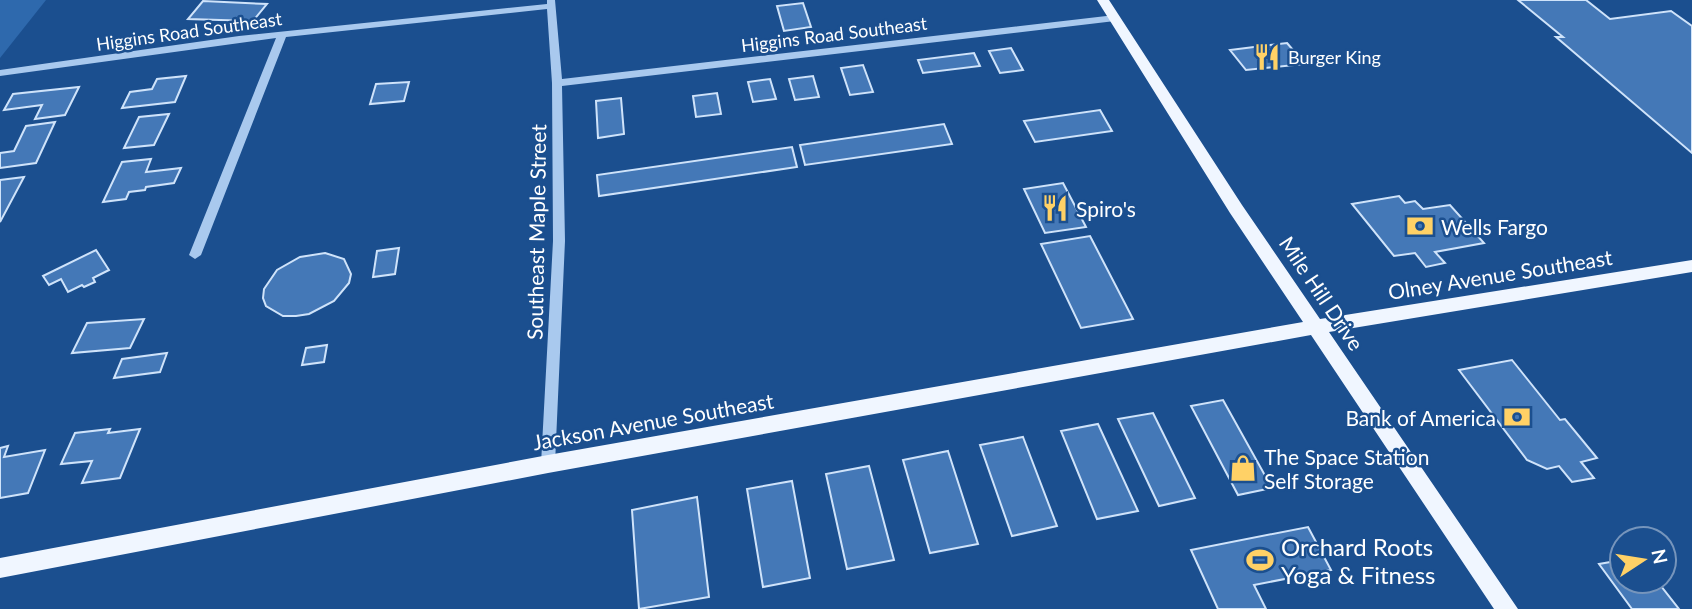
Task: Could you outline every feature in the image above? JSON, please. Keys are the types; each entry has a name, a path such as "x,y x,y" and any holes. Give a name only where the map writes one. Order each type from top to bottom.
{"main road":[{"name":"Mile Hill Drive","path":"1103,0 1236,209 1507,609"},
{"name":"Olney Avenue Southeast","path":"1316,327 1692,266"},
{"name":"Jackson Avenue Southeast","path":"0,568 548,464 1316,327"}],"street":[{"name":"Higgins Road Southeast","path":"0,73 282,34 551,3"},
{"name":"Southeast Maple Street","path":"548,464 559,241 557,83 551,3"},
{"name":"Higgins Road Southeast","path":"557,83 1115,18"},
{"path":"195,256 282,34"}],"shaded area":[{"path":"0,0 46,0 0,58"}],"building":[{"path":"1518,0 1586,0 1610,19 1671,11 1692,26 1692,153 1556,37 1563,37"},
{"path":"203,1 267,4 253,21 188,19"},
{"path":"803,3 811,27 784,31 777,6"},
{"name":"Burger King","path":"1287,43 1305,64 1246,70 1230,50"},
{"path":"1011,48 1023,70 1000,73 989,51"},
{"path":"974,53 980,66 923,73 918,60"},
{"path":"863,65 873,92 850,95 841,68"},
{"path":"186,76 175,102 122,108 130,92 152,89 157,79"},
{"path":"813,76 819,97 795,100 789,79"},
{"path":"770,79 776,99 753,102 748,82"},
{"path":"409,82 404,101 370,104 376,84"},
{"path":"79,87 65,115 35,119 42,105 4,110 13,94"},
{"path":"717,93 721,114 696,117 693,96"},
{"path":"621,98 624,134 598,138 596,101"},
{"path":"1100,110 1112,131 1035,142 1024,121"},
{"path":"169,114 154,145 124,148 139,117"},
{"path":"55,122 36,163 0,168 0,153 14,151 26,126"},
{"path":"944,124 952,144 805,165 800,145"},
{"path":"792,147 797,167 599,196 597,175"},
{"path":"151,159 146,172 181,168 174,183 146,187 145,190 129,192 126,199 103,202 122,162"},
{"path":"24,177 0,222 0,180"},
{"name":"Spiro's","path":"1063,183 1086,227 1045,233 1024,189"},
{"name":"Wells Fargo","path":"1399,196 1405,203 1415,201 1423,209 1450,205 1484,243 1435,252 1445,263 1426,267 1415,253 1394,256 1352,204"},
{"path":"1090,236 1133,319 1081,328 1041,244"},
{"path":"399,248 395,274 373,277 377,251"},
{"path":"96,250 109,270 93,278 95,282 68,292 61,279 49,285 43,276"},
{"path":"325,253 344,259 351,274 349,283 334,301 309,314 296,316 283,316 266,306 264,289 277,270 300,257"},
{"path":"144,319 130,348 72,353 87,323"},
{"path":"327,345 324,362 302,365 306,348"},
{"path":"167,353 160,372 114,378 122,359"},
{"path":"1512,360 1560,420 1565,419 1597,458 1581,462 1594,478 1572,482 1559,466 1547,469 1527,460 1459,370"},
{"path":"1223,400 1272,488 1238,495 1191,406"},
{"path":"1153,413 1195,498 1159,506 1118,419"},
{"path":"1098,424 1138,511 1097,519 1061,431"},
{"path":"110,429 108,433 140,429 120,478 82,483 92,461 61,464 75,433"},
{"path":"1023,437 1057,526 1012,536 980,445"},
{"path":"8,446 4,457 45,450 28,493 0,498 0,448"},
{"path":"948,451 978,544 930,553 903,460"},
{"path":"869,466 894,560 847,569 826,474"},
{"path":"792,481 810,578 763,587 747,489"},
{"path":"697,497 709,597 639,609 632,510"},
{"name":"Orchard Roots Yoga & Fitness","path":"1308,527 1331,570 1254,585 1266,609 1218,609 1191,550"},
{"path":"1608,562 1608,576 1599,564"},
{"path":"1622,595 1668,595 1679,609 1632,609"}],"place":[{"name":"Burger King","path":"1267,57"},
{"name":"Spiro's","path":"1055,208"},
{"name":"Wells Fargo","path":"1420,226"},
{"name":"Bank of America","path":"1517,417"},
{"name":"The Space Station Self Storage","path":"1243,468"},
{"name":"Orchard Roots Yoga & Fitness","path":"1260,560"}]}
